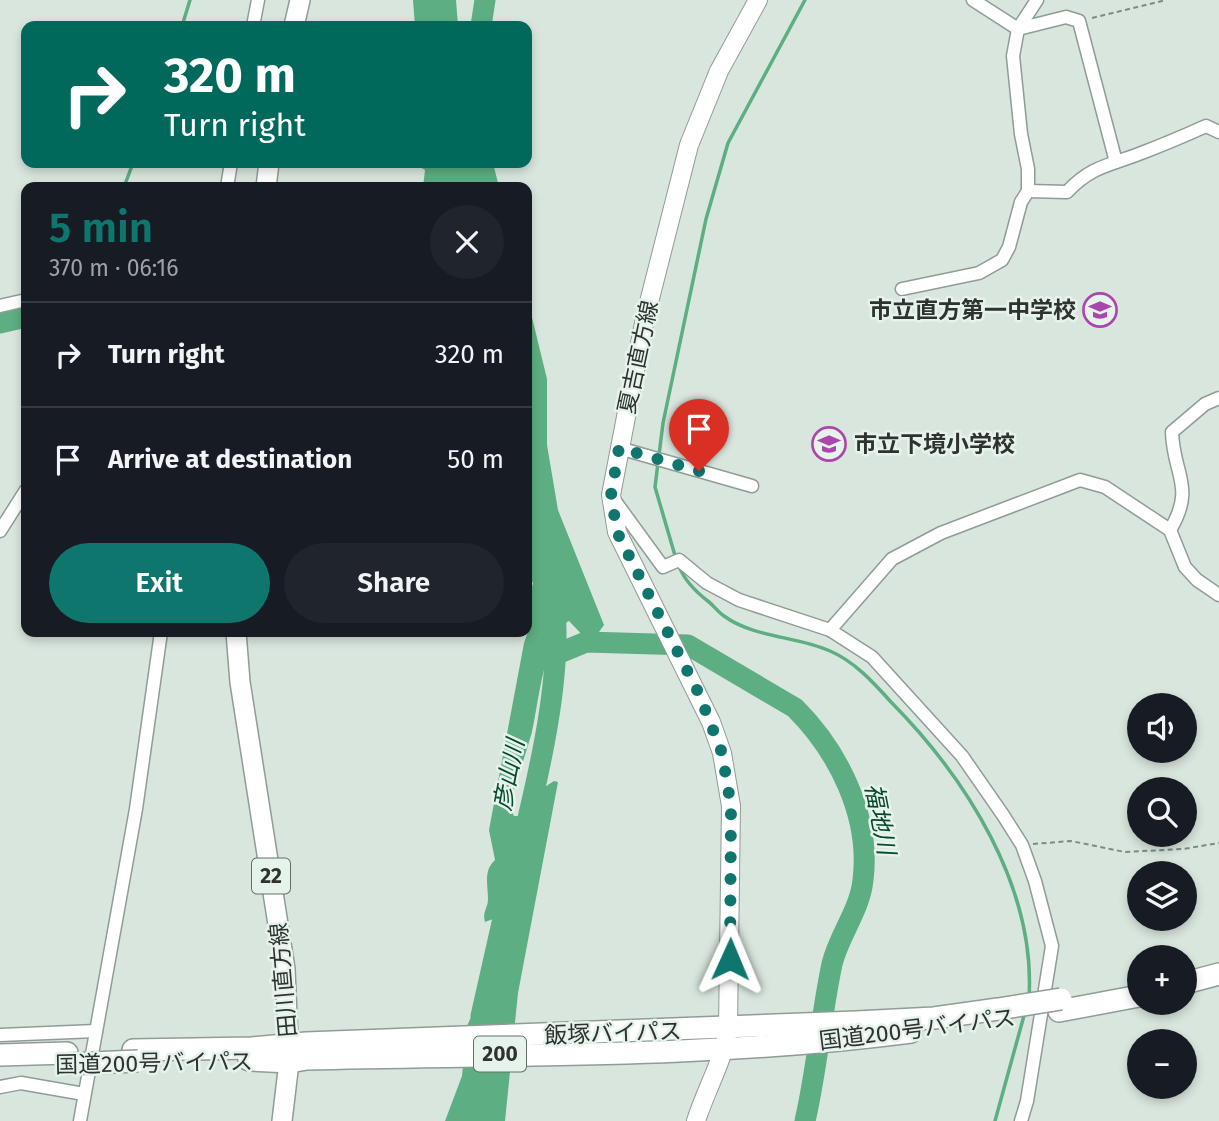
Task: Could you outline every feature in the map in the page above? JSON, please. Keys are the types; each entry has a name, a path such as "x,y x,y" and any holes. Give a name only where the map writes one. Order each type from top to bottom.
{"highway":[{"path":"1197,967 1219,961"},
{"path":"1197,980 1219,974"},
{"name":"200","path":"1060,1005 1127,985"},
{"name":"国道200号バイパス","path":"0,1067 67,1059 135,1056 692,1040 857,1031 1127,997"},
{"name":"200","path":"0,1055 67,1059"}],"main road":[{"path":"294,21 300,0"},
{"name":"夏吉直方線","path":"696,1121 727,1037 731,806 722,753 699,694 643,589 617,532 611,495 645,318 689,145 719,71 758,0"},
{"name":"田川直方線","path":"236,637 240,682 297,1052 282,1121"}],"street":[{"path":"254,21 258,0"},
{"path":"973,0 1018,29 1066,17 1079,21 1116,162"},
{"path":"902,289 979,274 1002,260 1009,247 1021,202 1028,191 1028,169 1013,56 1018,29 1037,0"},
{"path":"1028,191 1067,192 1083,175 1206,126 1219,132"},
{"path":"0,306 21,301"},
{"path":"1170,530 1182,510 1184,496 1172,432 1205,404 1219,398"},
{"path":"619,448 752,486"},
{"path":"830,630 892,559 941,533 1080,480 1105,486 1170,530 1185,566 1197,580 1219,595"},
{"path":"611,495 663,567 679,560 708,583 739,600 830,630 872,657 929,716 962,756 1022,845 1044,907 1052,946 1027,1101 1021,1121"},
{"path":"0,531 21,498"},
{"path":"80,1121 136,809 160,637"},
{"path":"0,1035 96,1031"},
{"path":"0,1087 21,1083 84,1094"}],"path":[{"path":"1079,21 1166,0"},
{"path":"1022,845 1071,841 1125,852 1183,849 1219,843"}],"water":[{"path":"413,0 456,0 458,21 415,21"},
{"path":"422,168 494,168 498,182 424,182 425,170"},
{"path":"532,318 547,379 547,445 558,510 604,625 593,640 588,641 569,621 554,639 548,654 532,732 509,806 514,816 525,816 537,792 554,781 558,782 518,993 505,1121 445,1121 462,1076 467,1026 481,995 491,986 503,909 499,907 493,919 485,922 488,873 495,860 489,830 524,643 526,637 532,637"}],"waterway":[{"path":"184,21 190,0"},
{"name":"彦山川","path":"482,21 485,0"},
{"path":"676,559 655,487 663,423 706,219 728,143 805,0"},
{"path":"126,182 131,168"},
{"path":"0,323 21,318"},
{"path":"679,566 695,590 736,623 762,633 817,646 847,661 871,680 919,732 969,800 991,837 1008,876 1021,916 1028,957 1029,998"},
{"name":"彦山川","path":"523,839 548,724 555,664 555,608"},
{"name":"福地川","path":"557,654 586,642 688,645 795,708 811,725 838,764 848,786 862,832 863,880 858,902 832,964 805,1121"},
{"name":"彦山川","path":"481,1016 504,914"},
{"path":"995,1121 1025,1012"}],"place":[{"name":"市立直方第一中学校","path":"1100,310"},
{"name":"市立下境小学校","path":"829,444"}],"route":[{"path":"699,471 619,448 611,495 617,532 643,589 699,694 722,753 731,806 730,959"}]}
